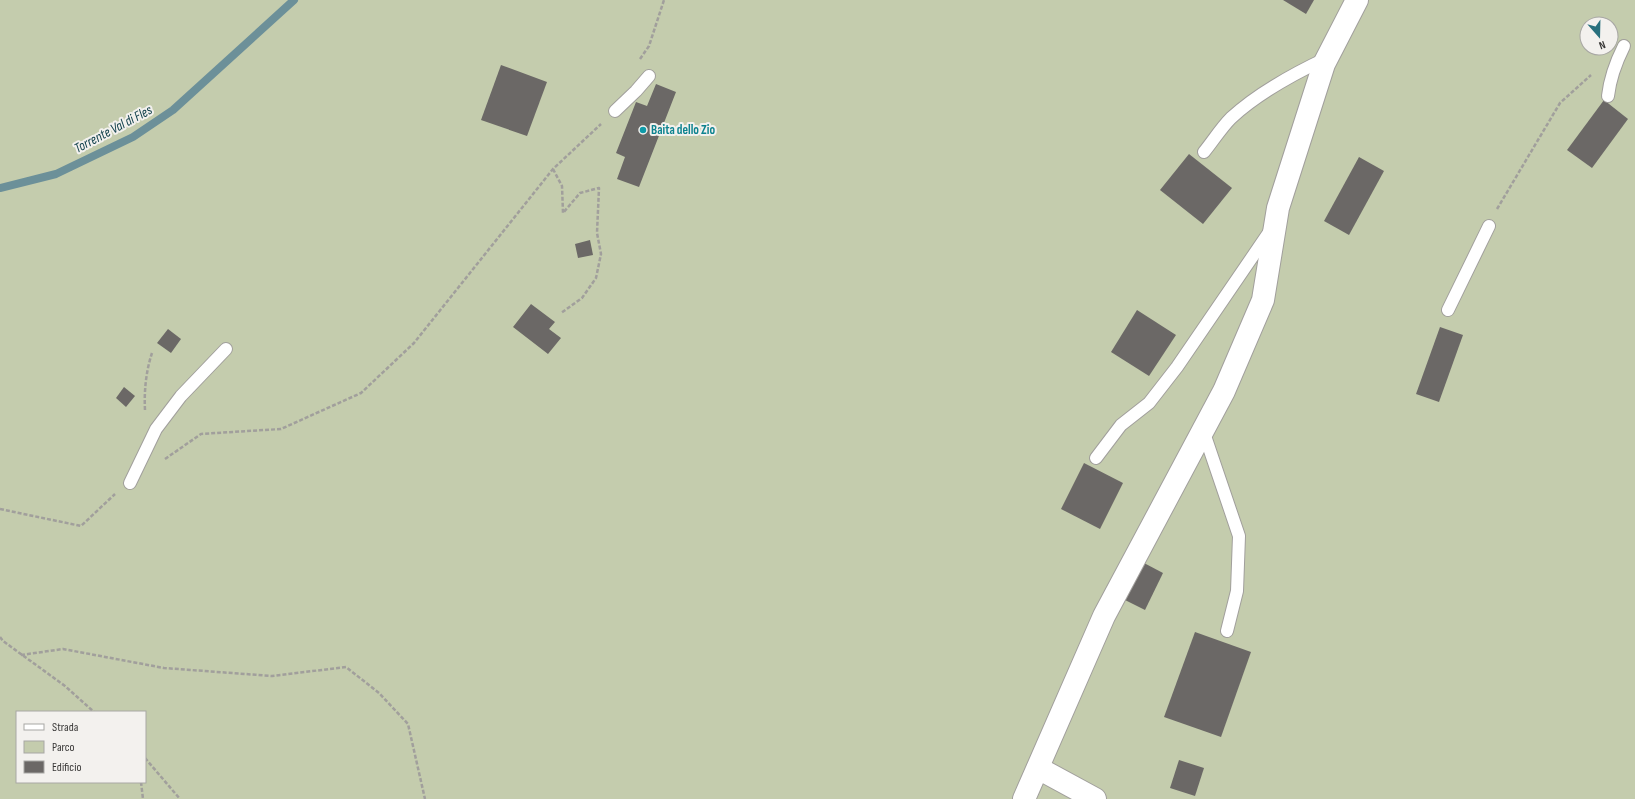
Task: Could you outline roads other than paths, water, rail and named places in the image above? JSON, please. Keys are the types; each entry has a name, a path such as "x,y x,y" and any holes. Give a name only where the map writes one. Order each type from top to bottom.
{"street":[{"path":"1024,799 1104,616 1224,391 1263,300 1278,208 1328,57 1357,0"},
{"path":"1038,768 1095,799"}],"lane":[{"path":"1608,96 1610,83 1617,60 1624,46"},
{"path":"1204,152 1231,119 1258,97 1299,71 1328,57"},
{"path":"616,111 649,76"},
{"path":"1096,458 1121,426 1149,403 1177,367 1276,221"},
{"path":"1448,310 1489,226"},
{"path":"130,483 156,429 181,396 226,349"},
{"path":"1203,430 1239,536 1237,591 1227,631"}],"waterway":[{"name":"Torrente Val di Fles","path":"0,188 56,174 133,137 173,110 294,0"}],"place":[{"name":"Baita dello Zio","path":"643,130"}]}
